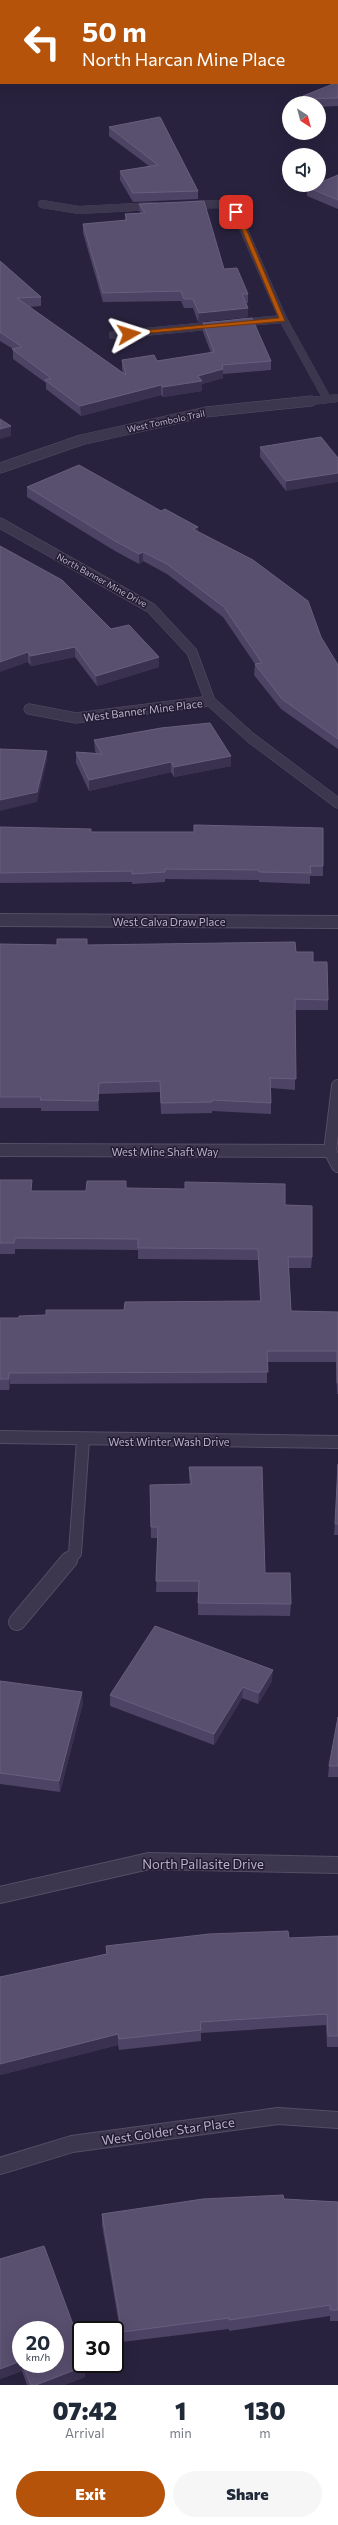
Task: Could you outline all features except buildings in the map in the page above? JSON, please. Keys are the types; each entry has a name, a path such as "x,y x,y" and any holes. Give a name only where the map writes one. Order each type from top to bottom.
{"street":[{"path":"42,204 79,210 164,206"},
{"path":"179,205 221,204 230,207 236,212 283,319 326,397"},
{"path":"113,335 283,319"},
{"name":"West Tombolo Trail","path":"0,468 81,440 198,414 326,397 338,398"},
{"name":"North Banner Mine Drive","path":"0,523 151,608 192,652 210,701 251,738 338,803"},
{"name":"West Banner Mine Place","path":"29,709 76,718 210,701"},
{"name":"West Calva Draw Place","path":"0,920 338,922"},
{"path":"338,1086 330,1151 338,1166"},
{"name":"West Mine Shaft Way","path":"0,1150 330,1151"},
{"name":"West Winter Wash Drive","path":"0,1437 83,1440 338,1442"},
{"path":"17,1622 75,1553 83,1440"},
{"name":"North Pallasite Drive","path":"0,1895 148,1861 338,1865"},
{"name":"West Golder Star Place","path":"0,2166 72,2144 263,2118 278,2116 338,2120"}],"route":[{"path":"129,334 283,319 236,212"}]}
